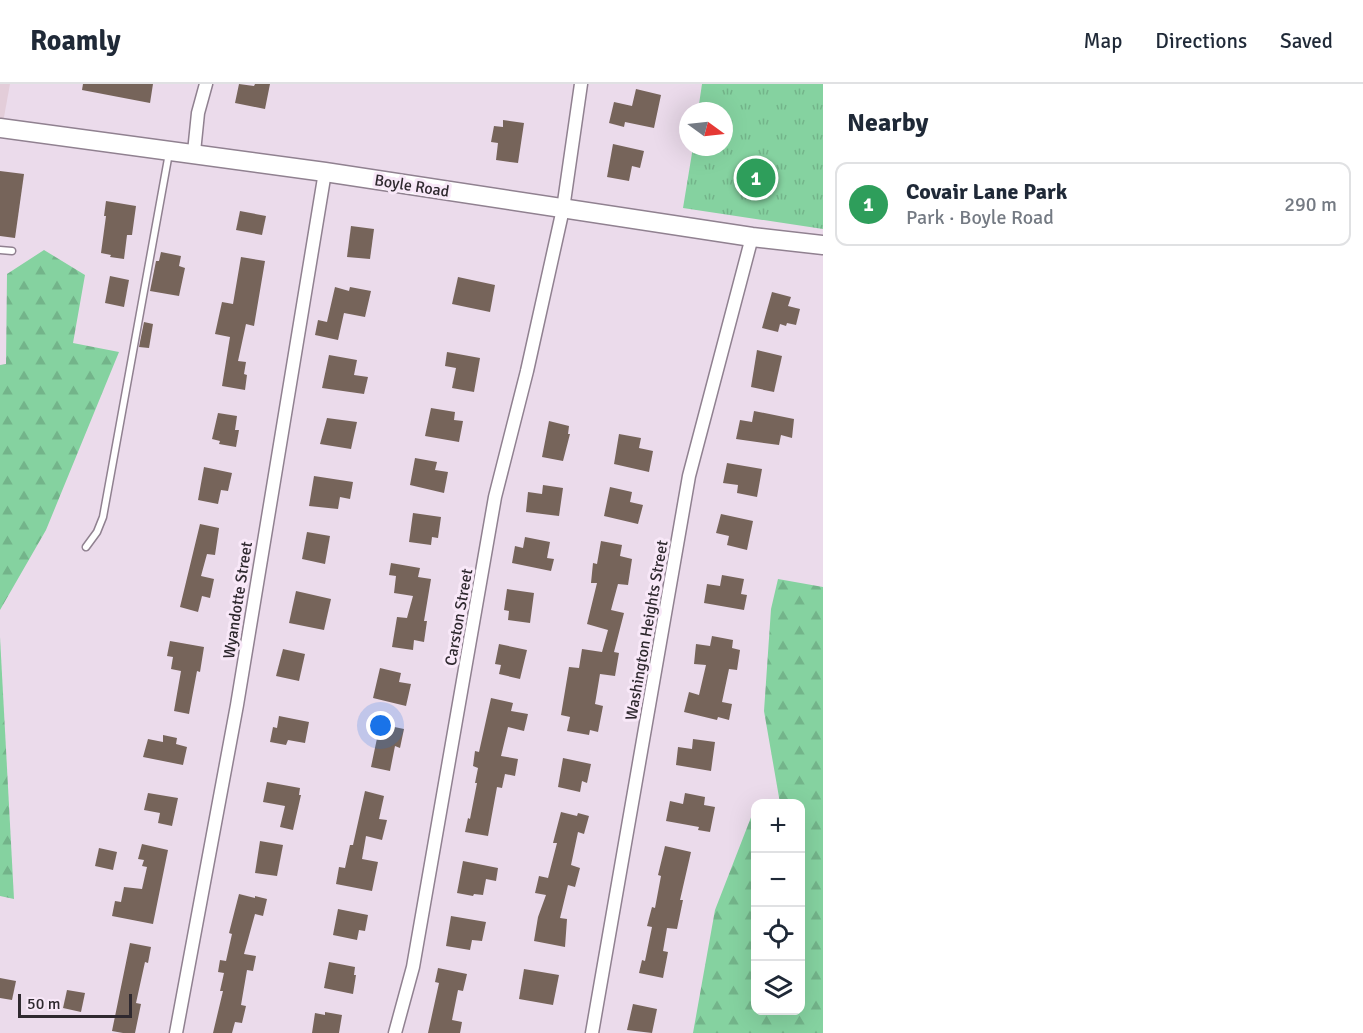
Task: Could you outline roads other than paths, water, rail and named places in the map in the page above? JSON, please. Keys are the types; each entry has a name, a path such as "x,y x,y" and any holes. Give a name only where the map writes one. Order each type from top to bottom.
{"street":[{"path":"194,153 198,112 206,84"},
{"name":"Carston Street","path":"395,1033 415,956 495,497 527,371 563,209 581,84"},
{"name":"Boyle Road","path":"0,128 169,149 752,237 823,245"},
{"name":"Wyandotte Street","path":"176,1033 237,705 325,172"},
{"name":"Washington Heights Street","path":"592,1033 689,476 752,237"}],"lane":[{"path":"86,547 97,532 103,517 169,149"},
{"path":"0,250 12,251"}],"place":[{"name":"Covair Lane Park","path":"756,178"}]}
